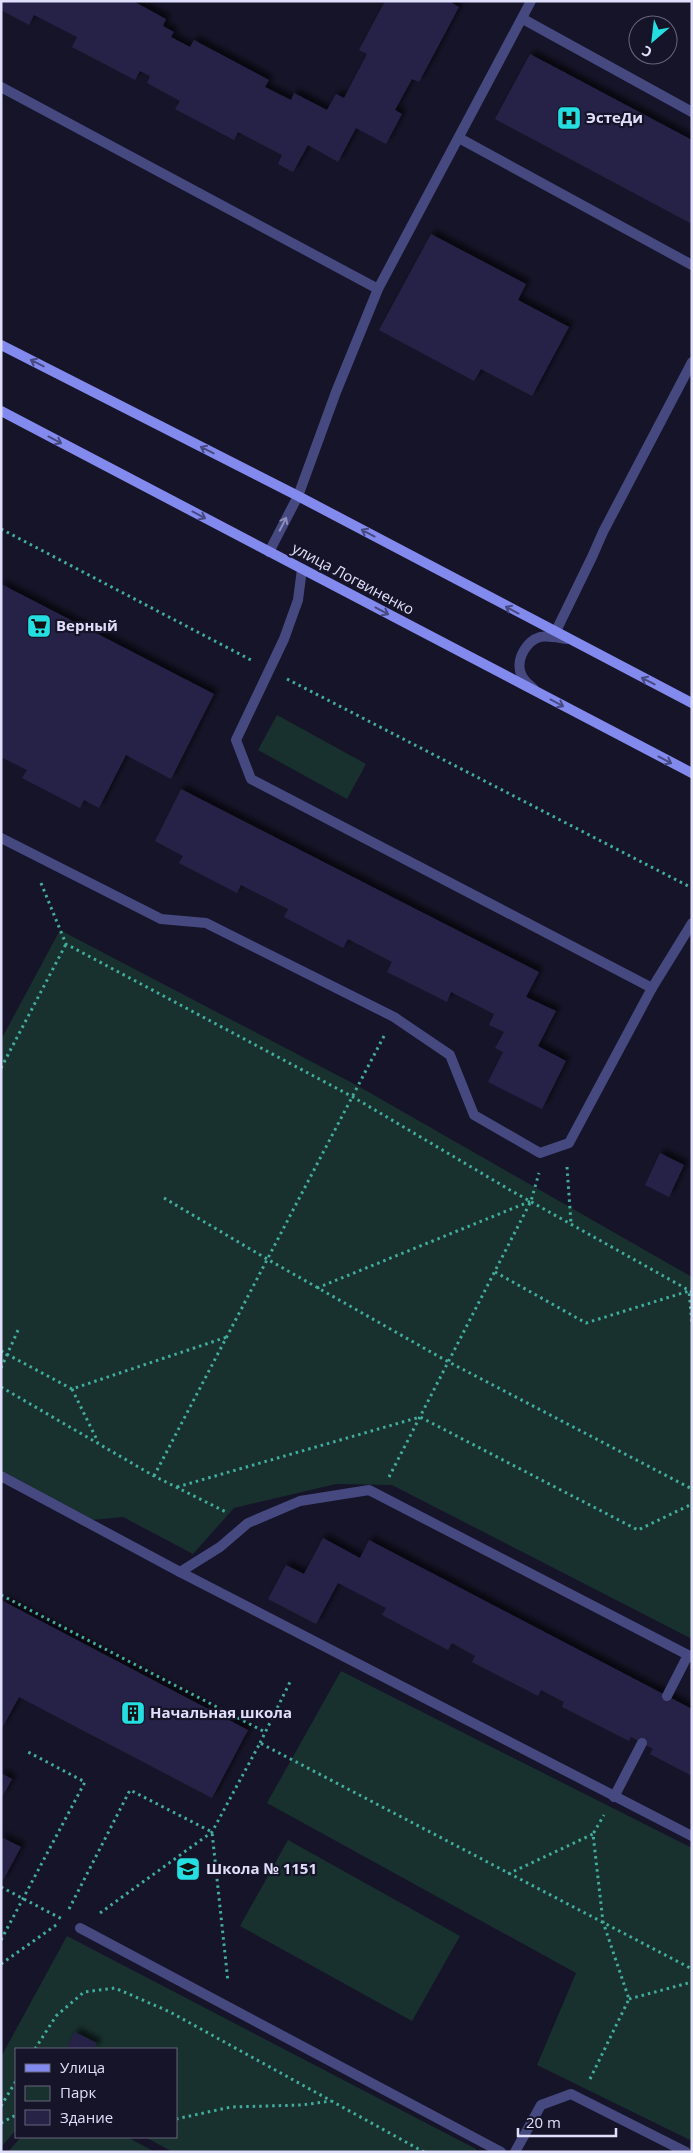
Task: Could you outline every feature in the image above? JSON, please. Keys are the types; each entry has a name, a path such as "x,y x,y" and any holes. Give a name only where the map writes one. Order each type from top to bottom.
{"main road":[{"path":"1,345 298,496 555,633 692,703"},
{"name":"улица Логвиненко","path":"1,411 692,773"}],"street":[{"path":"269,552 298,496 336,392 378,289 532,1"},
{"path":"522,19 692,112"},
{"path":"1,88 378,289"},
{"path":"459,138 692,265"},
{"path":"555,633 602,532 692,362"},
{"path":"302,569 298,600 284,639 236,740 251,779 652,988"},
{"path":"536,692 525,681 520,669 521,655 530,641 542,637 567,639"},
{"path":"1,838 161,919 206,923 394,1017 450,1055 474,1115 540,1153 569,1143 652,988 692,923"},
{"path":"1,1476 180,1572 692,1836"},
{"path":"180,1572 220,1547 248,1523 300,1501 368,1490 690,1656 667,1696"},
{"path":"614,1796 642,1743"},
{"path":"80,1928 501,2152"},
{"path":"514,2152 541,2105 570,2094 686,2152"}],"path":[{"path":"1,529 692,888"},
{"path":"28,851 66,944 353,1096 690,1292"},
{"path":"1,1068 66,944"},
{"path":"154,1476 394,1017"},
{"path":"565,1144 571,1224"},
{"path":"379,1496 531,1201 546,1151"},
{"path":"164,1198 317,1288 449,1362 692,1489"},
{"path":"317,1288 531,1201"},
{"path":"494,1272 586,1323 690,1292"},
{"path":"690,1292 692,1324"},
{"path":"1,1368 19,1328"},
{"path":"72,1389 227,1337"},
{"path":"1,1351 72,1389 98,1443"},
{"path":"1,1387 154,1476 248,1523"},
{"path":"177,1487 420,1417 638,1530 692,1504"},
{"path":"1,1595 265,1732"},
{"path":"1,1887 80,1928 212,1832 260,1743 290,1682"},
{"path":"260,1743 692,1970"},
{"path":"1,1940 85,1782 28,1752"},
{"path":"1,1964 64,1920 130,1790 212,1832"},
{"path":"581,2098 629,1999 603,1922 593,1834 614,1796"},
{"path":"212,1832 231,2007"},
{"path":"508,1874 593,1834"},
{"path":"629,1999 692,1982"},
{"path":"36,2048 56,2016 84,1992 114,1988 170,2012 424,2152"},
{"path":"1,2106 15,2083"},
{"path":"178,2119 231,2107 302,2105 333,2101"},
{"path":"1,2123 15,2116"}],"green space":[{"path":"277,715 366,764 347,799 258,750"},
{"path":"60,930 358,1086 692,1277 692,1639 392,1485 336,1484 234,1508 193,1554 123,1517 92,1520 1,1470 1,1040"},
{"path":"341,1671 692,1848 692,2141 537,2065 576,1973 267,1803"},
{"path":"288,1840 460,1936 412,2021 240,1926"},
{"path":"67,1936 476,2149 476,2152 173,2152 147,2138 178,2138 178,2048 15,2048 15,2131 1,2147 1,2057"},
{"path":"20,2138 129,2138 155,2152 8,2152"}],"building":[{"path":"1,1 133,1 166,19 163,26 174,32 171,37 190,47 194,40 269,80 265,87 291,100 294,93 327,110 336,94 344,98 367,54 359,50 385,1 453,1 452,3 459,7 419,82 412,79 395,110 402,114 386,144 356,128 338,162 308,145 293,172 278,164 282,155 238,132 234,140 175,109 180,101 147,83 150,76 140,71 135,80 72,47 77,37 34,15 29,25 1,10"},
{"path":"530,54 692,140 692,224 495,119"},
{"path":"431,234 526,284 518,300 569,327 532,396 481,369 474,381 379,330"},
{"path":"1,584 214,694 171,779 126,755 99,808 84,800 80,808 22,778 27,770 1,757"},
{"path":"181,789 539,972 526,997 556,1011 538,1046 566,1061 542,1109 488,1082 503,1052 495,1048 504,1032 489,1025 494,1014 451,992 447,1002 387,972 392,962 348,939 343,948 284,917 288,909 241,885 237,893 179,863 183,856 155,841"},
{"path":"660,1153 684,1165 669,1197 645,1185"},
{"path":"323,1538 360,1558 369,1540 692,1709 692,1776 650,1754 653,1749 631,1737 629,1741 562,1707 564,1702 541,1690 538,1696 472,1662 475,1656 452,1643 448,1650 382,1615 386,1608 338,1583 316,1624 268,1599 286,1565 304,1574"},
{"name":"Начальная школа","path":"1,1600 248,1730 212,1798 19,1697 1,1730"},
{"path":"1,1773 12,1779 1,1799"},
{"path":"1,1837 21,1847 1,1884"},
{"path":"75,2032 97,2043 94,2048 67,2048"}],"place":[{"name":"ЭстеДи","path":"569,118"},
{"name":"Верный","path":"39,626"},
{"name":"Начальная школа","path":"133,1713"},
{"name":"Школа № 1151","path":"188,1869"}]}
